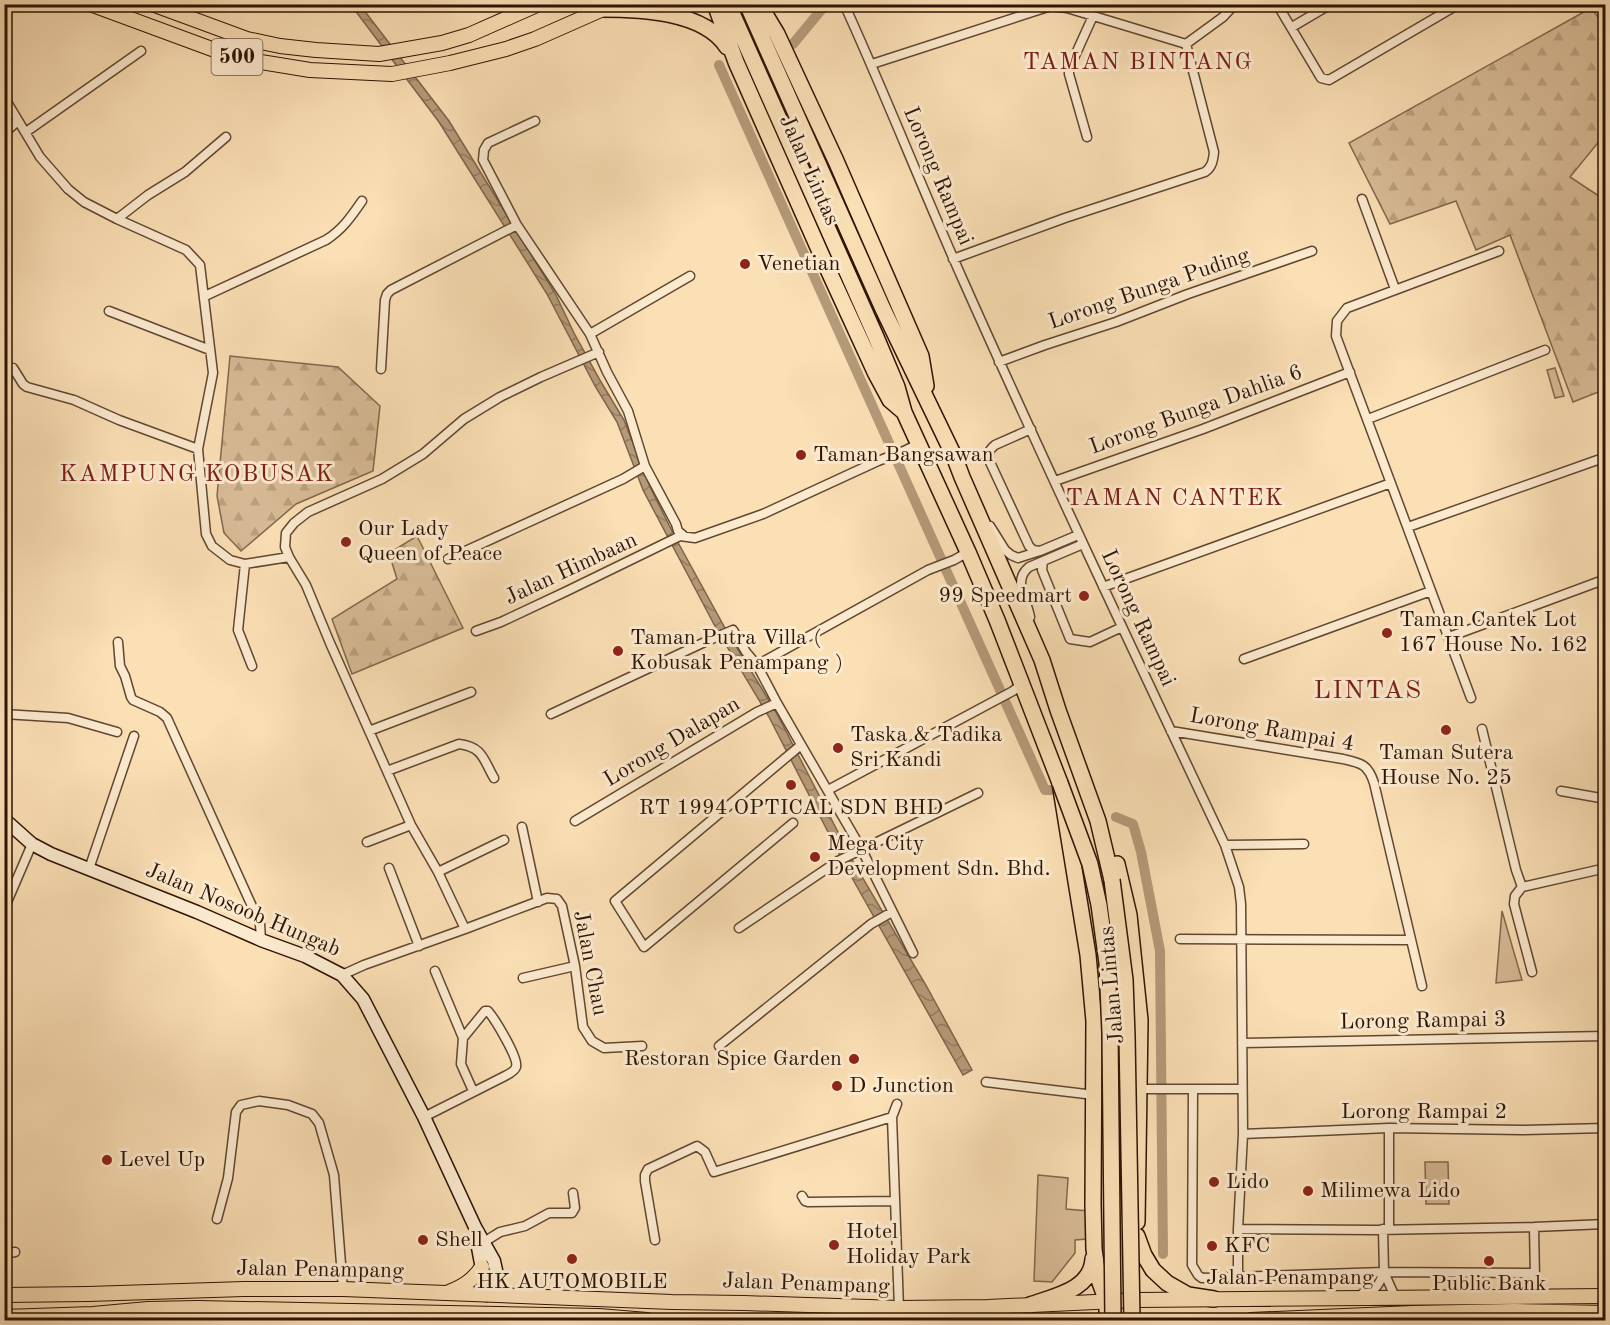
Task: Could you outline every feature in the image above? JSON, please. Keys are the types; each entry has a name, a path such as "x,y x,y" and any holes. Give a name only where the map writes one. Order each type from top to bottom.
{"highway":[{"name":"Jalan Lintas","path":"747,4 883,309 954,456 1042,660 1074,728 1112,880 1125,980 1132,1320"},
{"name":"Jalan Lintas","path":"759,4 777,34 836,160 921,356 928,403"},
{"path":"773,4 777,34"},
{"path":"607,7 673,16 690,21 712,32 724,43 736,62"},
{"name":"Jalan Lintas","path":"720,8 736,62 829,274 890,400 904,412"},
{"name":"Jalan Lintas","path":"720,8 737,25 876,338 961,556 997,620 1017,688 1058,778 1090,864 1099,905 1107,963 1110,1033 1113,1320"},
{"name":"Jalan Lintas","path":"1058,778 1082,913 1094,1021 1094,1249 1098,1277 1107,1302 1107,1320"},
{"name":"Jalan Lintas","path":"1093,797 1110,836 1129,915 1140,1020 1138,1320"},
{"path":"1094,1249 1102,1266 1108,1272 1124,1272 1133,1262 1137,1243"},
{"path":"1137,1243 1153,1270 1167,1283 1188,1295 1214,1299"},
{"path":"1030,1305 1074,1289 1086,1279 1093,1265 1094,1249"}],"main road":[{"name":"500","path":"90,4 220,52 249,60 310,70 392,74 506,49 535,39 607,7"},
{"name":"500","path":"152,4 247,39 280,46 380,54 469,35 539,4"},
{"name":"Jalan Nosoob Hungab","path":"4,819 32,844 51,854 305,956 342,975 363,999 424,1117 475,1227 491,1254 499,1284 493,1296"},
{"name":"Jalan Nosoob Hungab","path":"475,1227 482,1267 493,1296"},
{"path":"445,1294 467,1285 482,1267"},
{"name":"Jalan Penampang","path":"4,1295 244,1288 343,1289 493,1296 899,1308 988,1307 1137,1300 1605,1296"},
{"path":"475,1314 493,1296 526,1315"},
{"path":"1395,1298 1413,1313"},
{"name":"Jalan Penampang","path":"1251,1320 1413,1313 1562,1316 1605,1312"},
{"name":"Jalan Penampang","path":"4,1317 93,1314 401,1316 475,1314 493,1317 599,1316 647,1320"}],"street":[{"path":"1186,44 1223,17 1235,4"},
{"path":"1277,4 1321,78 1329,80 1459,4"},
{"path":"1292,27 1331,4"},
{"name":"Lorong Rampai","path":"845,6 999,362 1225,845 1239,887 1243,1134 1238,1278"},
{"path":"872,64 1051,6 1067,8 1186,44"},
{"path":"1087,137 1069,69 1093,16"},
{"path":"953,259 1209,169 1213,164 1214,153 1186,44"},
{"path":"26,132 141,51"},
{"path":"4,97 40,157 68,189 84,202 186,250 200,265 213,373 198,449 206,534 212,546 230,560 245,564 289,557"},
{"path":"4,133 18,121"},
{"path":"535,121 488,143 484,150 483,160 515,225 590,334 628,411 645,466 681,536 695,538 763,514 918,444"},
{"path":"117,219 148,195 185,172 226,137"},
{"path":"1362,199 1395,289"},
{"path":"205,296 334,235 347,223 362,201"},
{"path":"381,369 387,294 399,285 515,225"},
{"name":"Lorong Bunga Puding","path":"999,362 1312,251"},
{"path":"1471,698 1336,336 1337,321 1347,308 1499,251"},
{"path":"590,334 690,276"},
{"path":"110,311 210,350"},
{"path":"1368,419 1545,351"},
{"path":"465,928 438,872 411,825 306,585 289,557 285,547 286,532 308,512 382,479 423,454 464,419 501,397 599,352"},
{"path":"13,368 27,387 74,400 118,420 198,449"},
{"name":"Lorong Bunga Dahlia 6","path":"1054,481 1203,429 1350,372"},
{"path":"1031,429 994,445 988,453 989,460 1029,546 1033,550 1040,551"},
{"path":"1408,527 1605,457"},
{"path":"448,559 645,466"},
{"path":"962,477 1005,550 1011,555 1018,558 1078,535"},
{"path":"1103,587 1391,483"},
{"name":"Jalan Himbaan","path":"476,631 501,622 681,536"},
{"path":"1033,635 1021,577 1023,572 1029,567 1083,544"},
{"path":"758,665 928,570 961,556"},
{"path":"1043,561 1042,570 1070,639 1090,642 1122,627"},
{"path":"245,564 238,630 252,666"},
{"path":"1449,637 1605,579"},
{"path":"1244,658 1431,591"},
{"name":"Lorong Dalapan","path":"551,714 733,630 746,652 758,665 777,703 757,712 575,821"},
{"path":"118,642 120,666 131,697 167,718 260,924 261,940"},
{"path":"828,790 1017,688"},
{"path":"369,731 471,692"},
{"path":"777,703 799,747 828,790 862,850 889,914 913,953"},
{"path":"4,714 68,718 117,732"},
{"path":"1482,729 1522,887"},
{"name":"Lorong Rampai 4","path":"1171,731 1343,759 1365,765 1374,783 1422,986"},
{"path":"89,869 134,736"},
{"path":"387,771 459,744 478,751 494,778"},
{"path":"794,823 644,947 615,901 799,747"},
{"path":"1561,791 1605,799"},
{"path":"739,928 838,861 978,794"},
{"path":"367,842 411,825"},
{"path":"522,827 538,902"},
{"path":"438,872 504,840"},
{"path":"4,909 32,844"},
{"path":"1225,845 1304,844"},
{"path":"389,868 419,946"},
{"path":"1532,972 1514,904 1515,896 1522,887 1605,868"},
{"name":"Jalan Chau","path":"342,975 547,898 556,899 562,906 575,966 583,1027 592,1041 604,1048 642,1046"},
{"path":"719,1046 871,924 889,914"},
{"path":"1180,939 1411,940"},
{"path":"524,978 575,966"},
{"path":"435,971 463,1038 461,1064 472,1091"},
{"path":"424,1117 513,1071 516,1067 516,1060 488,1011 485,1011 463,1038"},
{"name":"Lorong Rampai 3","path":"1242,1043 1605,1036"},
{"path":"986,1082 1094,1095"},
{"path":"1140,1089 1242,1089"},
{"path":"1193,1089 1192,1265 1202,1278 1384,1272 1535,1273"},
{"path":"218,1219 228,1178 236,1112 241,1105 259,1101 275,1103 312,1114 324,1134 334,1175 343,1289"},
{"path":"897,1104 892,1117 899,1308"},
{"path":"655,1240 645,1181 648,1169 697,1146 705,1152 714,1172 892,1117"},
{"path":"1328,1300 1345,1295 1371,1292 1378,1287 1384,1272 1389,1128"},
{"name":"Lorong Rampai 2","path":"1243,1134 1389,1128 1605,1128"},
{"path":"483,1242 500,1232 525,1226 549,1213 572,1213 575,1208 573,1193"},
{"path":"802,1196 808,1202 895,1201"},
{"path":"1238,1229 1534,1227 1605,1224"},
{"path":"1534,1227 1534,1279 1545,1297"},
{"path":"4,1254 15,1252"},
{"path":"1384,1272 1395,1298"}],"green space":[{"path":"1591,8 1605,26 1605,134 1570,177 1605,200 1606,389 1573,402 1510,235 1476,250 1456,201 1390,224 1349,143"},
{"path":"230,356 338,367 380,406 373,471 296,504 241,551 224,533 217,496"},
{"path":"1555,368 1564,396 1555,398 1547,370"},
{"path":"417,536 463,628 352,674 332,619 397,579 389,553"},
{"path":"1502,911 1522,980 1496,983"},
{"path":"1425,1162 1448,1162 1449,1204 1426,1204"},
{"path":"1038,1175 1068,1178 1066,1209 1089,1211 1087,1239 1075,1240 1075,1253 1052,1282 1034,1281"}],"water":[{"path":"351,5 360,5 449,121 556,295 574,333 624,420 650,487 675,537 725,628 776,712 855,865 927,987 972,1070 963,1075 847,869 769,717 717,630 643,490 617,422 595,386 547,294 439,122"}],"waterway":[{"path":"793,44 826,4"},
{"path":"719,65 1045,790 1051,790"},
{"path":"1116,817 1133,824 1141,852 1160,951 1163,1254"},
{"path":"200,1320 223,1320"},
{"path":"240,1320 245,1320"}],"place":[{"name":"Venetian","path":"745,264"},
{"name":"Taman Bangsawan","path":"801,455"},
{"name":"Our Lady Queen of Peace","path":"346,542"},
{"name":"99 Speedmart","path":"1084,596"},
{"name":"Taman Cantek Lot 167 House No. 162","path":"1387,633"},
{"name":"Taman Putra Villa ( Kobusak Penampang )","path":"618,651"},
{"name":"Taman Sutera House No. 25","path":"1446,730"},
{"name":"Taska & Tadika Sri Kandi","path":"838,748"},
{"name":"RT 1994 OPTICAL SDN BHD","path":"791,785"},
{"name":"Mega City Development Sdn. Bhd.","path":"815,857"},
{"name":"Restoran Spice Garden","path":"854,1059"},
{"name":"D Junction","path":"837,1086"},
{"name":"Level Up","path":"107,1160"},
{"name":"Lido","path":"1214,1182"},
{"name":"Milimewa Lido","path":"1308,1191"},
{"name":"Shell","path":"423,1240"},
{"name":"Hotel Holiday Park","path":"834,1245"},
{"name":"KFC","path":"1212,1246"},
{"name":"HK AUTOMOBILE","path":"572,1259"},
{"name":"Public Bank","path":"1489,1261"}],"district":[{"name":"TAMAN BINTANG","path":"1138,63"},
{"name":"KAMPUNG KOBUSAK","path":"197,475"},
{"name":"TAMAN CANTEK","path":"1175,499"},
{"name":"LINTAS","path":"1368,691"}]}
